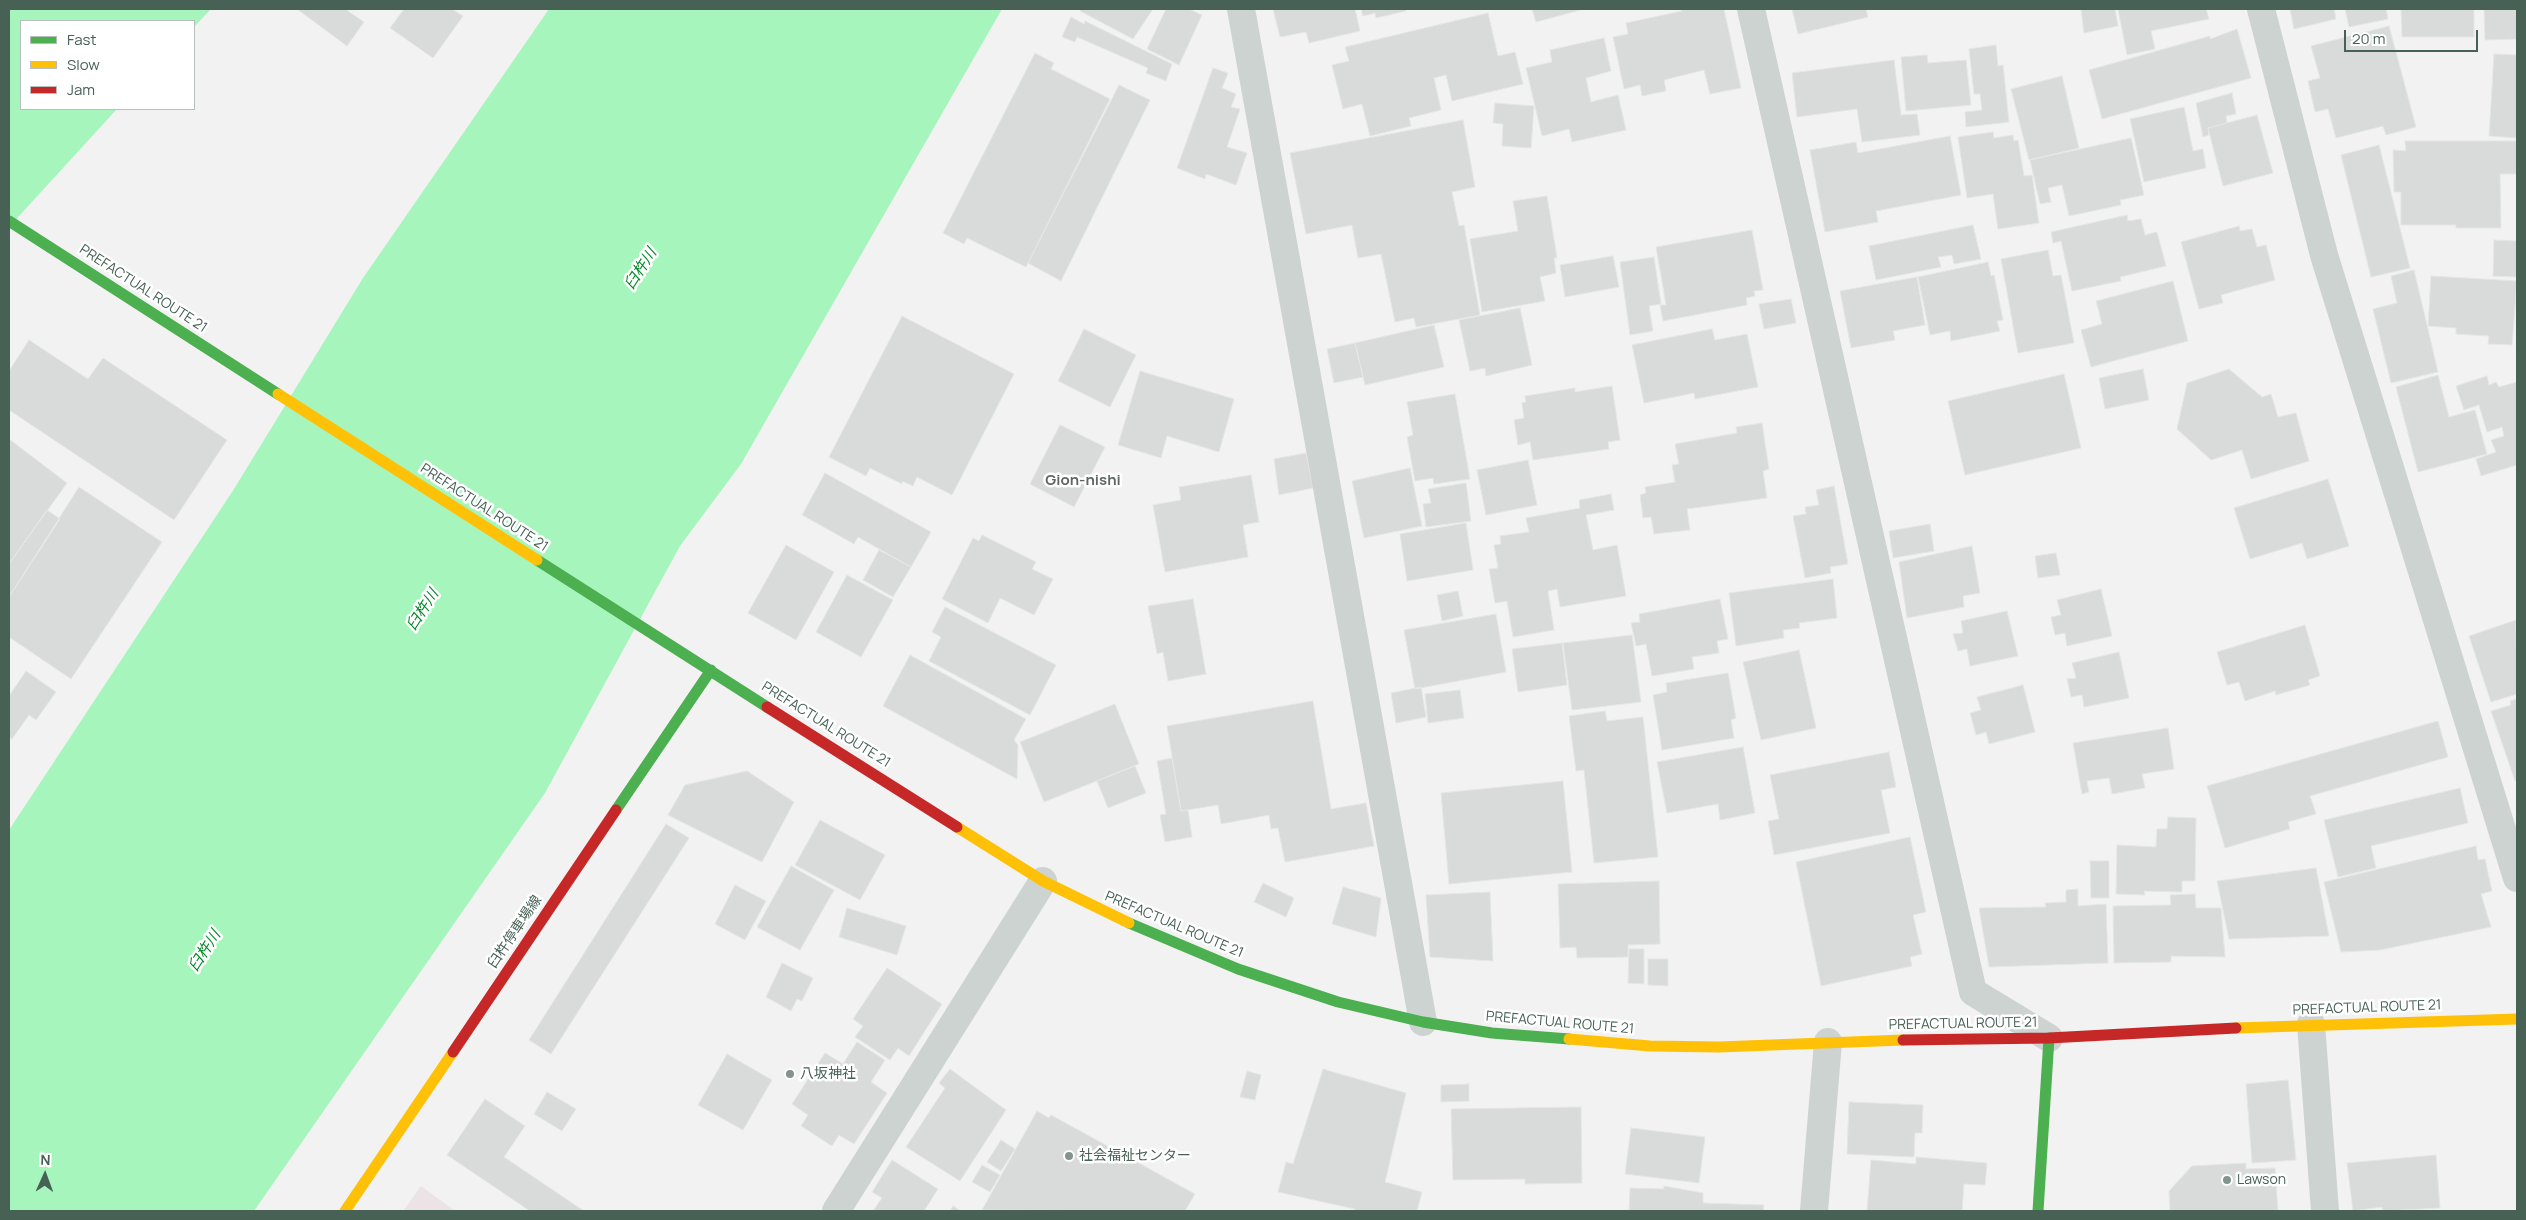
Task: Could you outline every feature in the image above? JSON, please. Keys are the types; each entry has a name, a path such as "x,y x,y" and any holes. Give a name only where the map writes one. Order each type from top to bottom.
{"main road":[{"name":"PREFACTUAL ROUTE 21","path":"9,221 670,646 711,670 1043,881 1140,928 1238,969 1338,1002 1423,1022 1492,1033 1650,1046 1719,1047 1828,1042 2049,1038 2311,1024 2517,1019"},
{"name":"臼杵停車場線","path":"345,1211 711,670"},
{"path":"2038,1211 2049,1038"}],"street":[{"path":"1241,9 1423,1022"},
{"path":"1751,9 1973,992 2049,1038"},
{"path":"2261,9 2324,255 2517,878"},
{"path":"836,1211 1043,881"},
{"path":"2311,1024 2325,1211"},
{"path":"1814,1211 1828,1042"}],"shaded area":[{"path":"421,1186 455,1211 403,1211"}],"water":[{"path":"9,9 211,9 195,26 195,20 20,20 20,110 116,110 9,227"},
{"name":"臼杵川","path":"549,9 1002,9 741,464 680,546 545,793 254,1211 9,1211 9,830 234,489 363,278"}],"building":[{"path":"297,9 345,9 364,22 347,46"},
{"path":"404,9 452,9 463,16 433,58 390,28"},
{"path":"1081,9 1153,9 1133,39 1080,11"},
{"path":"1166,9 1189,9 1202,15 1179,65 1147,49"},
{"path":"1273,9 1355,9 1360,31 1309,43 1306,32 1280,37"},
{"path":"1361,9 1405,9 1406,11 1376,18 1375,13 1363,16"},
{"path":"1532,9 1584,9 1536,22"},
{"path":"1681,9 1724,9 1741,88 1710,94 1704,70 1664,80 1666,91 1642,96 1640,85 1624,89 1613,37 1628,34 1626,23 1682,11"},
{"path":"1792,9 1866,9 1868,17 1798,34"},
{"path":"2081,9 2115,9 2118,26 2084,33"},
{"path":"2118,9 2206,9 2209,19 2151,31 2155,49 2127,55"},
{"path":"2290,9 2334,9 2336,19 2294,29"},
{"path":"2345,9 2386,9 2388,19 2349,27"},
{"path":"2401,9 2474,9 2474,37 2402,37"},
{"path":"2484,9 2517,9 2517,39 2485,40"},
{"path":"1488,13 1498,56 1515,52 1523,84 1452,101 1446,75 1434,78 1441,110 1409,118 1411,126 1370,136 1362,104 1343,109 1332,65 1349,61 1345,47"},
{"path":"1071,17 1084,24 1085,21 1172,64 1166,81 1146,73 1148,68 1077,37 1075,42 1062,37"},
{"path":"2389,26 2416,127 2386,135 2383,126 2336,138 2328,109 2315,112 2308,81 2320,78 2311,46"},
{"path":"2237,29 2251,78 2102,119 2089,70 2210,36 2210,39"},
{"path":"1604,38 1611,71 1586,78 1591,102 1618,95 1626,130 1572,142 1569,129 1542,136 1526,68 1552,62 1550,50"},
{"path":"1996,45 1998,66 2003,65 2009,122 1966,127 1965,112 1982,110 1980,94 1974,94 1969,49"},
{"path":"1035,53 1054,63 1051,69 1110,99 1026,267 967,238 964,244 943,233"},
{"path":"2494,54 2517,55 2517,138 2489,136"},
{"path":"1927,55 1928,63 1966,60 1971,105 1906,111 1901,57"},
{"path":"1894,60 1901,115 1917,114 1920,135 1862,142 1857,109 1797,117 1792,73"},
{"path":"1213,68 1228,73 1222,88 1236,94 1231,107 1240,109 1227,147 1247,153 1236,185 1206,174 1205,179 1177,168"},
{"path":"2062,76 2079,148 2029,160 2011,89"},
{"path":"1119,85 1150,100 1061,281 1028,263"},
{"path":"2232,93 2236,114 2226,116 2227,123 2208,128 2209,135 2203,137 2196,103"},
{"path":"1495,103 1534,106 1531,148 1502,146 1503,124 1493,123"},
{"path":"2184,107 2193,151 2203,149 2206,168 2144,182 2130,119"},
{"path":"2257,115 2273,173 2223,186 2208,128"},
{"path":"1463,120 1475,187 1452,192 1459,226 1464,225 1480,315 1416,327 1414,318 1395,322 1381,254 1358,258 1352,225 1306,234 1290,153"},
{"path":"1993,132 1994,138 2013,135 2014,141 2018,140 2024,176 2032,175 2039,223 1998,229 1993,194 1967,198 1958,137"},
{"path":"1950,136 1961,195 1876,211 1878,222 1825,232 1810,150 1856,142 1858,153"},
{"path":"2131,138 2144,195 2120,200 2121,205 2069,216 2062,185 2048,188 2051,202 2040,204 2030,160"},
{"path":"2405,141 2517,141 2517,174 2500,174 2501,228 2456,228 2456,225 2401,225 2401,192 2394,192 2393,150 2406,151"},
{"path":"2379,145 2410,268 2371,277 2341,155"},
{"path":"1547,196 1557,258 1554,258 1556,273 1540,277 1545,301 1482,312 1470,239 1518,231 1513,201"},
{"path":"2127,215 2128,221 2141,219 2145,235 2157,232 2166,266 2120,277 2121,281 2072,291 2061,241 2053,243 2051,232"},
{"path":"1973,225 1981,259 1954,264 1952,255 1938,257 1941,267 1876,280 1869,246"},
{"path":"2239,226 2240,231 2252,229 2257,247 2266,245 2275,280 2221,295 2223,303 2199,309 2181,242"},
{"path":"1752,230 1763,290 1754,291 1755,296 1746,298 1747,305 1663,321 1660,305 1666,305 1656,247"},
{"path":"2494,240 2517,241 2517,277 2493,276"},
{"path":"2048,250 2053,276 2061,275 2074,343 2018,353 2001,259"},
{"path":"1613,256 1619,287 1565,297 1560,265"},
{"path":"1654,257 1661,304 1649,306 1653,331 1630,335 1620,262"},
{"path":"1988,262 1991,276 1994,275 2003,320 1997,321 2000,331 1951,341 1950,331 1930,335 1918,277"},
{"path":"2414,270 2438,372 2391,383 2373,309 2397,303 2391,276"},
{"path":"2431,276 2517,281 2512,345 2488,344 2489,336 2456,334 2456,328 2428,326"},
{"path":"1917,277 1925,325 1893,331 1895,340 1851,348 1840,291"},
{"path":"2173,281 2188,341 2091,367 2081,330 2102,324 2096,301"},
{"path":"1791,299 1796,323 1764,329 1759,304"},
{"path":"1520,308 1532,365 1486,376 1485,368 1470,371 1459,320"},
{"path":"902,316 1014,374 952,495 917,477 913,486 902,481 902,484 870,468 866,476 829,457"},
{"path":"1434,325 1444,367 1365,385 1355,343"},
{"path":"1084,329 1136,355 1110,407 1058,381"},
{"path":"1712,329 1715,340 1747,334 1758,387 1695,399 1694,393 1644,403 1632,345"},
{"path":"29,340 88,379 103,358 227,440 174,520 9,410 9,371"},
{"path":"1355,343 1363,377 1334,383 1327,349"},
{"path":"2143,369 2149,400 2105,409 2099,378"},
{"path":"2229,369 2262,397 2271,394 2278,417 2296,413 2309,461 2251,479 2242,450 2211,460 2177,429 2187,383"},
{"path":"1140,371 1234,399 1219,452 1167,436 1161,458 1118,445"},
{"path":"2064,374 2081,448 1965,475 1948,401"},
{"path":"2438,375 2449,417 2475,410 2487,454 2418,472 2396,387"},
{"path":"2487,376 2489,385 2496,382 2499,387 2517,382 2517,465 2481,476 2476,459 2496,452 2491,440 2504,436 2502,427 2487,432 2479,405 2464,410 2456,386"},
{"path":"1612,386 1620,440 1608,442 1609,449 1533,460 1530,442 1518,445 1514,420 1524,418 1522,403 1526,402 1525,396 1575,388 1575,392"},
{"path":"1455,394 1470,479 1434,484 1433,478 1415,481 1407,437 1413,435 1407,402"},
{"path":"1762,423 1769,469 1763,471 1767,498 1687,509 1690,530 1654,534 1651,517 1643,518 1640,495 1646,493 1645,487 1675,482 1672,465 1679,464 1675,444 1737,433 1736,427"},
{"path":"1060,425 1105,447 1074,507 1030,484"},
{"path":"9,439 67,483 9,564"},
{"path":"1306,453 1313,488 1279,495 1274,459"},
{"path":"1528,460 1537,505 1486,515 1477,470"},
{"path":"1410,468 1422,526 1364,538 1352,481"},
{"path":"825,473 931,532 911,567 858,537 854,544 802,515"},
{"path":"1251,475 1259,522 1243,525 1248,557 1165,572 1153,505 1181,500 1179,487"},
{"path":"2328,479 2349,546 2307,559 2302,543 2250,559 2234,508"},
{"path":"1466,483 1471,521 1426,527 1423,504 1431,503 1428,489"},
{"path":"1834,486 1848,564 1830,567 1831,573 1805,578 1793,516 1806,514 1805,507 1819,505 1816,490"},
{"path":"79,487 162,542 71,679 9,637 9,597"},
{"path":"1611,494 1614,510 1586,515 1593,550 1617,545 1626,596 1560,607 1557,589 1548,591 1554,630 1513,637 1507,601 1495,603 1489,569 1498,568 1494,545 1501,544 1500,536 1529,532 1526,518 1580,508 1579,500"},
{"path":"47,510 60,519 9,597 9,564"},
{"path":"1466,523 1473,570 1407,581 1400,534"},
{"path":"1930,524 1934,551 1893,558 1889,531"},
{"path":"982,535 1036,562 1032,569 1053,579 1034,615 1000,598 988,623 942,599 973,538 979,541"},
{"path":"786,545 834,572 796,640 748,613"},
{"path":"1972,546 1980,593 1963,596 1964,607 1907,618 1899,562"},
{"path":"879,550 911,567 893,597 863,580"},
{"path":"2056,553 2060,575 2038,578 2035,556"},
{"path":"847,575 893,600 861,657 816,632"},
{"path":"1833,579 1837,618 1799,623 1800,628 1783,630 1784,638 1736,646 1729,593"},
{"path":"2101,589 2112,636 2067,646 2065,633 2055,635 2051,617 2061,615 2057,600"},
{"path":"1458,591 1463,616 1442,621 1437,595"},
{"path":"1193,599 1206,674 1168,681 1163,652 1157,654 1148,606"},
{"path":"1720,599 1728,639 1717,641 1719,653 1692,657 1694,669 1652,676 1646,644 1636,646 1631,623 1640,622 1639,614"},
{"path":"945,607 1056,665 1030,715 929,661 941,637 932,632"},
{"path":"2007,611 2018,656 1970,666 1967,649 1958,651 1953,634 1963,633 1961,621"},
{"path":"1496,614 1506,672 1415,689 1404,630"},
{"path":"2516,620 2517,694 2491,702 2469,636"},
{"path":"2305,625 2320,676 2308,680 2310,685 2276,695 2275,691 2245,701 2239,682 2227,685 2217,652"},
{"path":"1632,635 1641,702 1572,710 1563,643"},
{"path":"1562,643 1567,685 1518,692 1512,649"},
{"path":"1799,650 1816,728 1761,740 1743,662"},
{"path":"2119,652 2129,698 2084,707 2082,695 2071,697 2067,679 2076,678 2072,663"},
{"path":"910,655 1026,719 1014,740 1018,745 1017,779 883,706"},
{"path":"26,671 56,692 36,720 29,715 12,739 9,737 9,696"},
{"path":"1728,673 1736,718 1731,720 1734,738 1662,750 1653,695 1667,692 1666,683"},
{"path":"2023,685 2035,732 1989,744 1986,732 1976,735 1970,713 1981,710 1977,697"},
{"path":"1421,687 1426,717 1396,723 1391,693"},
{"path":"1460,690 1464,718 1428,723 1425,694"},
{"path":"2517,699 2517,780 2515,781 2491,711 2511,705 2510,701"},
{"path":"1313,701 1331,809 1366,803 1374,846 1285,862 1278,828 1271,829 1269,815 1221,824 1218,805 1181,811 1167,726"},
{"path":"1115,704 1139,764 1044,802 1020,742"},
{"path":"1605,711 1607,721 1643,717 1658,857 1594,863 1584,770 1576,771 1569,716"},
{"path":"2438,721 2448,757 2310,796 2316,814 2288,822 2290,829 2225,848 2207,786"},
{"path":"2168,728 2174,769 2142,774 2145,788 2112,794 2109,778 2087,781 2089,792 2082,794 2073,743"},
{"path":"1743,747 1755,813 1720,820 1718,804 1667,813 1657,762"},
{"path":"1889,752 1896,787 1881,790 1890,833 1774,855 1768,821 1779,819 1770,775"},
{"path":"1172,758 1181,811 1188,810 1192,837 1165,842 1160,815 1166,814 1157,761"},
{"path":"1135,766 1146,793 1108,808 1097,781"},
{"path":"747,771 794,802 762,862 668,815 685,785"},
{"path":"1563,781 1572,872 1449,884 1441,793"},
{"path":"2460,788 2468,823 2371,846 2376,868 2338,877 2324,820"},
{"path":"2168,817 2196,818 2195,881 2182,881 2182,892 2144,891 2145,895 2116,894 2117,845 2156,847 2157,829 2167,829"},
{"path":"820,820 885,855 860,900 795,865"},
{"path":"666,824 689,838 551,1054 529,1040"},
{"path":"1910,837 1926,912 1913,915 1922,954 1910,957 1912,966 1821,986 1796,862"},
{"path":"2476,846 2478,860 2485,859 2492,891 2481,894 2491,927 2380,950 2341,952 2324,882"},
{"path":"2090,861 2109,861 2109,898 2091,898"},
{"path":"791,866 834,890 800,950 757,927"},
{"path":"2316,868 2329,936 2229,939 2217,881"},
{"path":"1659,881 1660,944 1628,945 1628,957 1577,958 1576,947 1560,948 1558,884"},
{"path":"1263,883 1294,898 1286,917 1254,902"},
{"path":"735,885 766,901 745,940 715,924"},
{"path":"1343,887 1381,898 1376,937 1332,924"},
{"path":"2078,889 2078,906 2106,904 2108,963 1989,967 1979,908 2046,907 2045,903 2066,902 2066,890"},
{"path":"1490,892 1493,961 1430,957 1426,895"},
{"path":"2195,894 2196,908 2221,908 2225,957 2171,956 2171,962 2114,963 2113,906 2171,905 2170,895"},
{"path":"847,908 906,926 897,955 839,937"},
{"path":"1629,949 1644,949 1644,984 1628,983"},
{"path":"1648,959 1668,959 1668,986 1648,985"},
{"path":"782,963 813,978 802,1001 797,999 791,1011 766,997"},
{"path":"887,968 942,1004 909,1056 898,1048 890,1060 855,1037 863,1026 853,1019"},
{"path":"857,1042 885,1060 871,1082 887,1093 854,1144 839,1135 832,1146 801,1126 808,1115 792,1104 825,1053 843,1064"},
{"path":"727,1054 772,1080 743,1130 698,1105"},
{"path":"950,1069 1006,1110 960,1181 906,1147 945,1088 939,1083"},
{"path":"1323,1069 1406,1093 1385,1182 1422,1192 1417,1211 1354,1211 1355,1209 1278,1192 1286,1162 1293,1164"},
{"path":"1247,1071 1261,1075 1255,1100 1240,1097"},
{"path":"2288,1080 2296,1160 2252,1163 2246,1084"},
{"path":"1469,1084 1469,1101 1441,1102 1441,1085"},
{"path":"547,1092 576,1109 562,1131 534,1114"},
{"path":"485,1099 525,1126 504,1157 584,1211 530,1211 447,1155"},
{"path":"1849,1102 1923,1105 1922,1133 1915,1133 1914,1157 1847,1154"},
{"path":"1581,1107 1582,1183 1525,1184 1525,1179 1453,1180 1451,1109"},
{"name":"社会福祉センター","path":"1037,1111 1049,1118 1051,1115 1195,1194 1185,1211 982,1210"},
{"path":"1631,1128 1705,1137 1699,1183 1625,1174"},
{"path":"1001,1140 1015,1149 1001,1171 987,1162"},
{"path":"2436,1155 2440,1208 2383,1211 2382,1207 2353,1211 2347,1163"},
{"path":"1916,1157 1987,1163 1985,1185 1964,1184 1962,1211 1867,1211 1871,1160 1916,1164"},
{"path":"892,1160 938,1189 924,1211 873,1211 882,1198 872,1192"},
{"name":"Lawson","path":"2246,1163 2246,1169 2275,1168 2278,1211 2170,1211 2169,1191 2192,1166"},
{"path":"982,1165 1000,1175 990,1192 972,1182"},
{"path":"1664,1186 1703,1193 1703,1203 1764,1205 1763,1211 1629,1211 1630,1188 1664,1189"},
{"path":"953,1206 961,1211 950,1211"}],"traffic: fast":[{"path":"9,221 278,394"},
{"path":"537,560 767,707"},
{"path":"616,810 711,670"},
{"path":"1129,923 1238,969 1338,1002 1423,1022 1492,1033 1569,1039"},
{"path":"2038,1211 2049,1038"}],"traffic: slow":[{"path":"278,394 537,560"},
{"path":"957,827 1043,881 1129,923"},
{"path":"2236,1028 2517,1019"},
{"path":"1569,1039 1650,1046 1719,1047 1903,1040"},
{"path":"345,1211 453,1052"}],"traffic: jam":[{"path":"767,707 957,827"},
{"path":"453,1052 616,810"},
{"path":"1903,1040 2049,1038 2236,1028"}],"place":[{"name":"八坂神社","path":"790,1074"},
{"name":"社会福祉センター","path":"1069,1156"},
{"name":"Lawson","path":"2227,1180"}],"district":[{"name":"Gion-nishi","path":"1083,481"}]}
